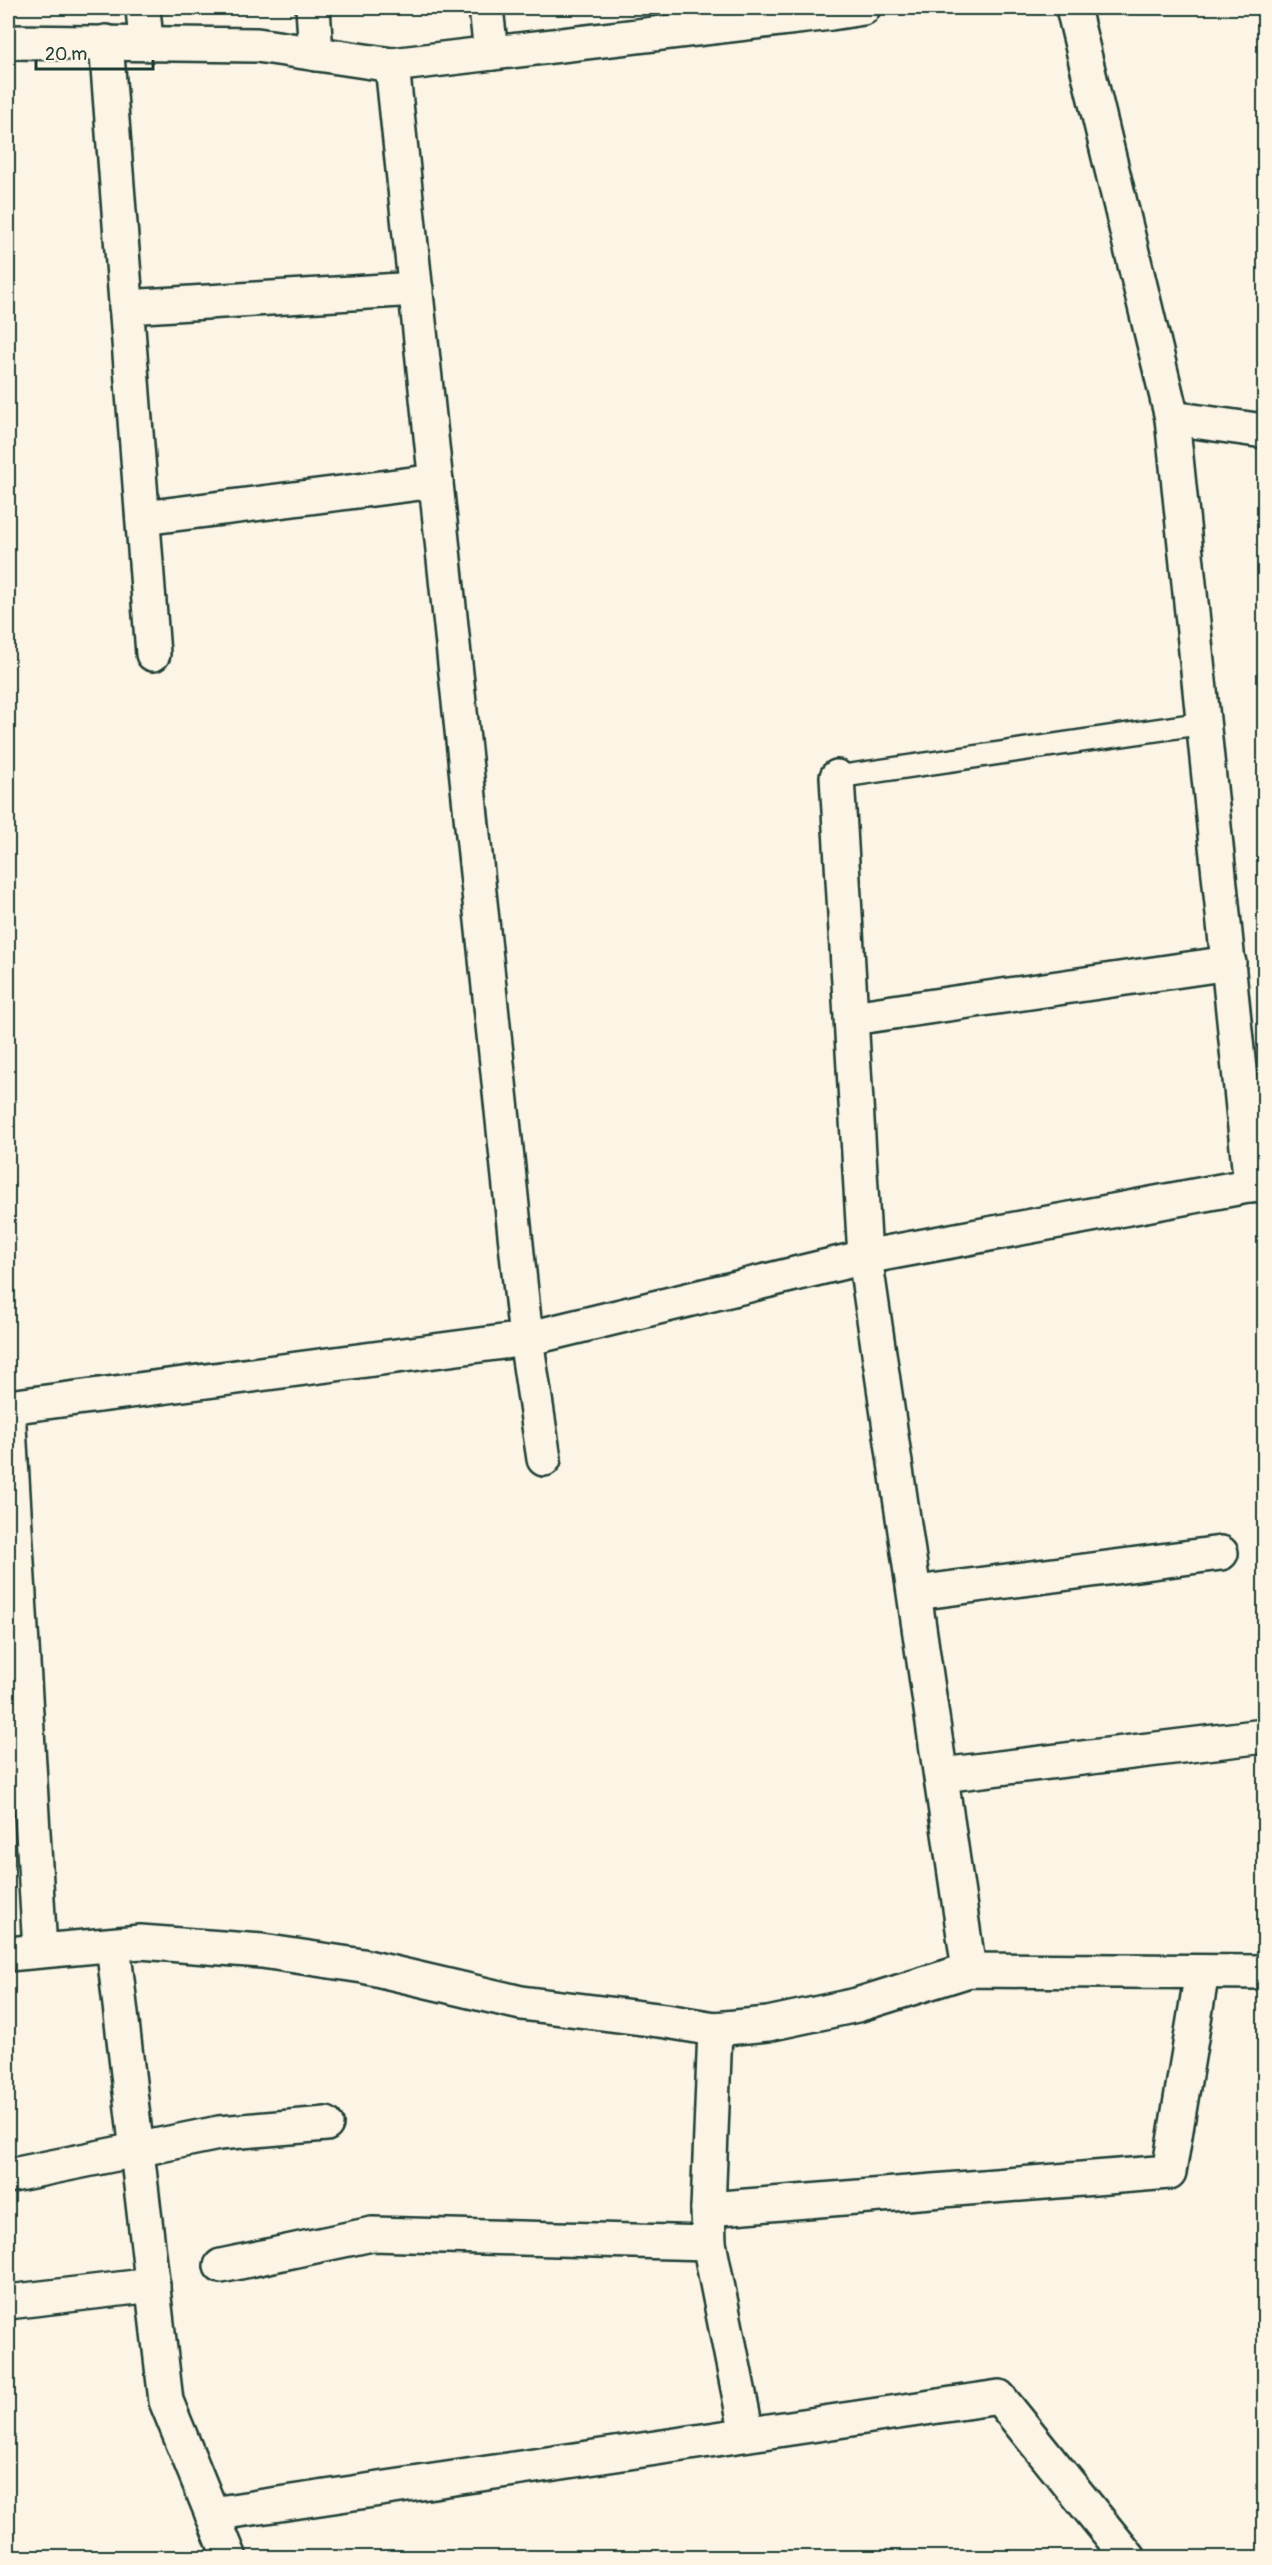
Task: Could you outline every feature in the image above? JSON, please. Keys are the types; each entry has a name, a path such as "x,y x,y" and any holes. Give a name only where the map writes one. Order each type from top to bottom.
{"street":[{"path":"143,8 146,42"},
{"path":"313,8 316,54"},
{"path":"486,8 491,53"},
{"path":"8,42 257,45 392,65 830,10 863,8"},
{"path":"40,1950 8,1409 526,1339 865,1257 1258,1185 1228,963 1172,418 1073,8"},
{"path":"106,42 153,654"},
{"path":"392,65 526,1339 544,1459"},
{"path":"126,307 416,289"},
{"path":"1172,418 1264,431"},
{"path":"143,518 436,481"},
{"path":"837,777 865,1257 916,1593 969,1970"},
{"path":"852,1018 1228,963"},
{"path":"916,1593 1221,1552"},
{"path":"942,1775 1264,1736"},
{"path":"8,1954 140,1942 262,1951 363,1966 520,2003 715,2029 768,2024 857,2005 969,1970 1264,1972"},
{"path":"113,1945 166,2402 230,2558"},
{"path":"708,2209 1169,2172 1202,1972"},
{"path":"715,2029 708,2209 709,2243 747,2434"},
{"path":"8,2176 219,2133 326,2124"},
{"path":"221,2266 372,2234 709,2243"},
{"path":"8,2302 153,2285"},
{"path":"212,2514 999,2397 1128,2557"}],"lane":[{"path":"837,777 1204,723"}]}
